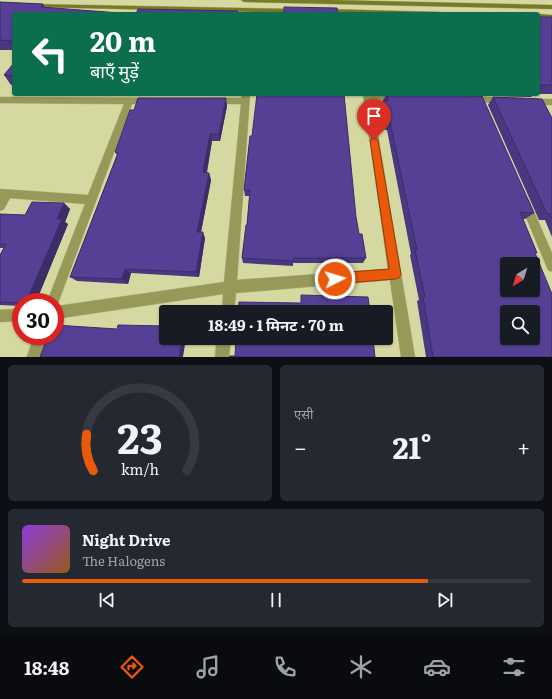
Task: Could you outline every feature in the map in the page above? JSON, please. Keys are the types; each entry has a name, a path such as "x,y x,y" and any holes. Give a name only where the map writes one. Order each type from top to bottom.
{"main road":[{"path":"244,0 400,2 552,7"},
{"path":"23,6 256,12 301,11"},
{"path":"316,11 335,12"},
{"path":"540,16 552,17"}],"street":[{"path":"367,96 408,357"},
{"path":"386,96 405,97"},
{"path":"207,101 246,98 229,305"},
{"path":"458,99 483,103 517,101 552,102"},
{"path":"0,100 160,101"},
{"path":"56,293 129,101"},
{"path":"0,206 4,193 92,200"},
{"path":"521,194 552,266"},
{"path":"64,312 231,287 395,274"},
{"path":"0,316 12,315"},
{"path":"34,357 38,345"},
{"path":"222,357 223,345"}],"building":[{"path":"0,2 43,4 41,7 107,12 12,12 12,41 0,40"},
{"path":"284,7 337,8 338,12 284,12"},
{"path":"138,9 238,11 238,12 137,12"},
{"path":"540,17 552,17 552,85 540,85"},
{"path":"12,65 12,76 4,75"},
{"path":"257,96 344,96 356,217 359,234 362,234 366,258 293,258 293,261 242,258 250,190 244,190 250,136 252,136"},
{"path":"387,96 482,96 534,213 520,212 537,253 535,253 537,257 500,257 500,297 540,297 540,265 552,294 552,357 433,357 423,297 425,297 415,250 417,250 390,122 388,122 383,100 388,101"},
{"path":"493,97 542,99 552,118 552,214 547,214"},
{"path":"138,98 226,98 219,134 210,134 203,172 209,173 197,232 203,232 196,272 125,269 122,279 70,277 118,153 115,152 130,110 134,110"},
{"path":"32,202 64,203 57,219 62,219 30,293 12,293 12,303 0,302 0,255 6,244 0,244 0,214 25,215"},
{"path":"301,295 368,297 369,305 239,305 239,302 301,303"},
{"path":"118,325 159,326 159,345 181,345 179,357 40,357 45,345 64,345 64,326 117,329"},
{"path":"236,345 374,345 375,357 229,357 235,356"}],"route":[{"path":"335,279 395,274 374,140"}]}
